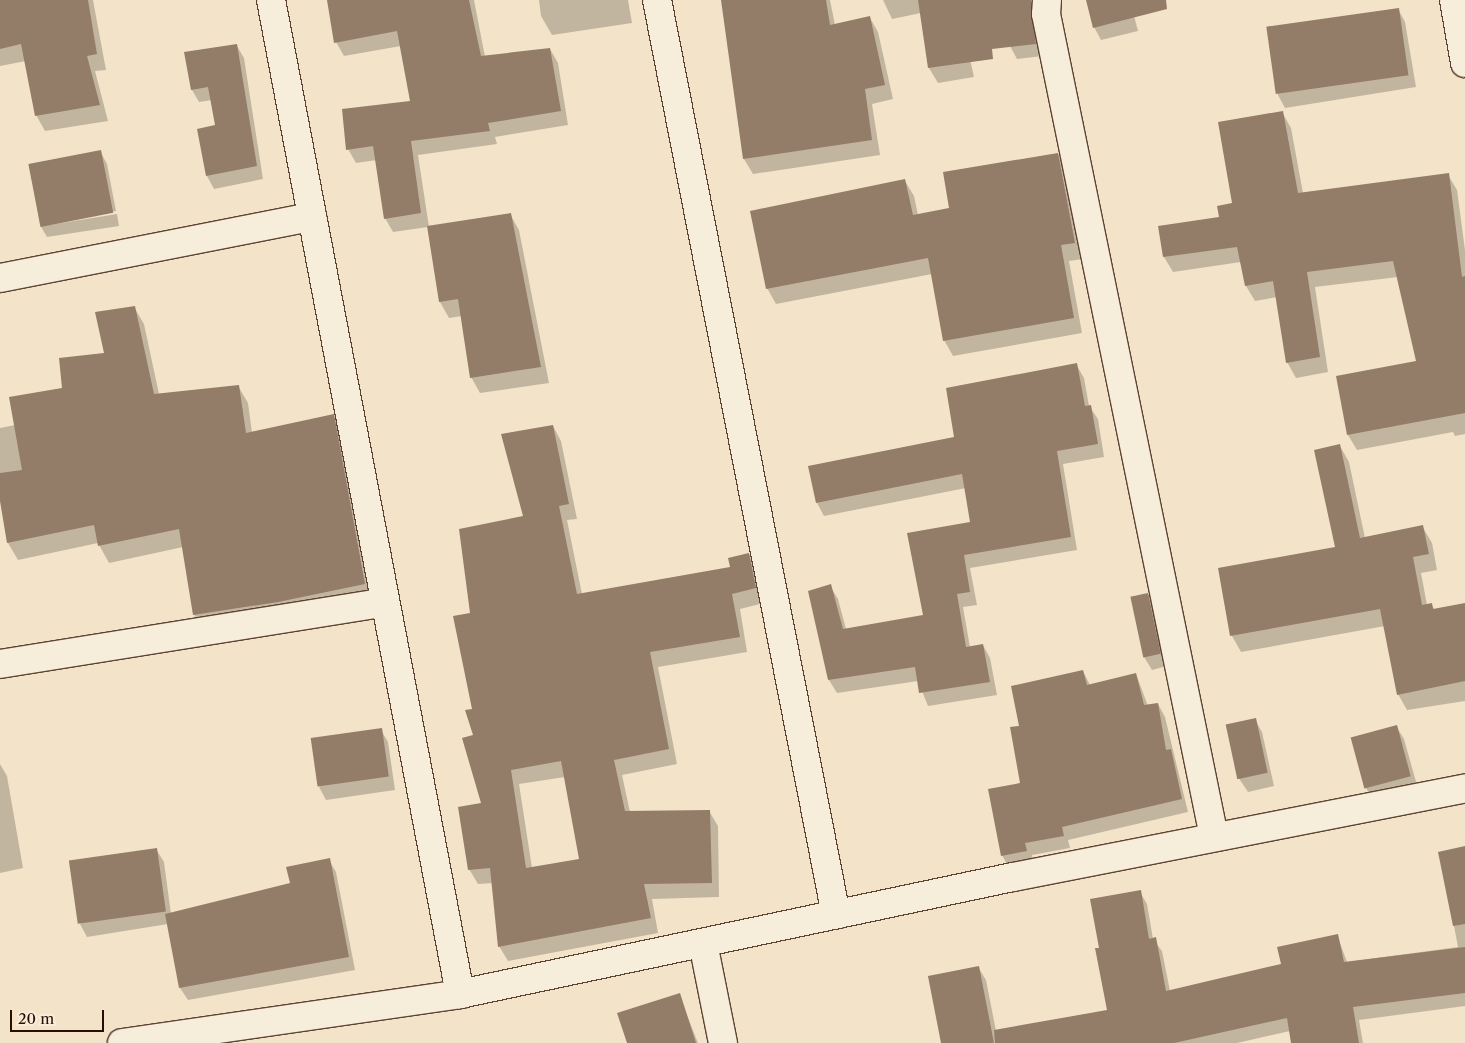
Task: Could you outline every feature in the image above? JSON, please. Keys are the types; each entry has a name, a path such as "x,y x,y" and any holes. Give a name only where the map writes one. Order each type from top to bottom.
{"street":[{"path":"271,0 460,994"},
{"path":"657,0 836,915"},
{"path":"1047,0 1046,14 1214,837"},
{"path":"1465,3 1456,0 1465,63"},
{"path":"0,278 312,217"},
{"path":"0,664 385,602"},
{"path":"122,1043 460,994 1214,837 1465,788"},
{"path":"703,943 723,1043"}],"building":[{"path":"0,0 88,0 97,54 87,56 100,105 35,116 21,44 0,49"},
{"path":"327,0 469,0 481,56 550,48 561,111 488,123 490,131 411,141 421,213 384,219 373,146 346,150 342,109 410,101 397,31 334,43"},
{"path":"721,0 826,0 830,25 870,16 885,85 865,89 872,140 743,159"},
{"path":"918,0 1031,0 1036,44 992,49 993,59 928,68"},
{"path":"1086,0 1166,0 1167,9 1093,28"},
{"path":"1399,8 1408,75 1276,94 1266,27"},
{"path":"237,44 257,166 206,176 197,129 215,125 208,87 191,90 184,52"},
{"path":"1283,111 1298,193 1449,173 1462,277 1465,276 1465,413 1347,435 1336,376 1416,361 1393,261 1307,272 1320,357 1286,363 1273,281 1245,286 1237,247 1163,257 1158,226 1219,217 1217,206 1232,203 1218,122"},
{"path":"101,150 113,213 41,227 28,164"},
{"path":"1058,153 1075,243 1061,245 1074,318 943,341 928,258 766,289 750,211 905,179 913,215 949,208 943,172"},
{"path":"511,213 541,367 470,378 458,299 439,302 427,226"},
{"path":"135,306 154,394 239,385 246,433 334,414 365,584 278,602 193,615 179,529 98,546 94,525 7,543 0,501 0,473 22,470 9,397 62,388 59,358 104,353 95,312"},
{"path":"1077,363 1085,406 1091,405 1098,444 1057,451 1071,537 964,555 970,592 957,594 966,647 983,644 990,682 919,693 915,667 828,680 808,591 831,584 843,629 923,615 907,533 970,522 962,474 816,503 808,466 954,437 946,388"},
{"path":"553,425 569,504 559,506 577,594 730,567 728,558 749,553 756,588 732,594 740,637 650,652 669,749 614,760 625,811 710,810 712,883 644,884 651,918 498,947 490,868 468,870 458,807 481,803 462,738 473,735 465,710 472,709 453,616 470,613 459,529 523,516 501,434","holes":["561,761 579,859 526,868 511,770"]},
{"path":"1340,444 1360,538 1423,525 1429,554 1413,557 1422,605 1432,603 1433,609 1465,603 1465,681 1397,695 1380,609 1230,636 1218,568 1335,547 1314,450"},
{"path":"1148,593 1161,654 1143,657 1130,597"},
{"path":"1083,670 1087,685 1136,673 1144,705 1158,703 1166,750 1171,749 1182,799 1062,827 1064,836 1025,843 1027,851 1001,856 988,789 1020,783 1010,727 1019,726 1011,686"},
{"path":"1256,718 1268,773 1237,779 1226,724"},
{"path":"1397,725 1411,776 1364,789 1351,737"},
{"path":"382,728 389,777 318,787 311,738"},
{"path":"1465,846 1465,924 1453,926 1438,852"},
{"path":"157,848 166,911 78,924 69,860"},
{"path":"330,858 349,957 179,988 165,914 290,883 286,867"},
{"path":"1141,890 1149,939 1156,937 1166,991 1281,964 1277,947 1338,934 1344,962 1465,947 1465,993 1353,1007 1359,1043 1291,1043 1287,1018 1174,1043 995,1043 994,1030 1107,1010 1095,948 1099,948 1090,899"},
{"path":"979,966 994,1043 941,1043 928,976"},
{"path":"680,993 696,1043 627,1043 617,1013"}]}
